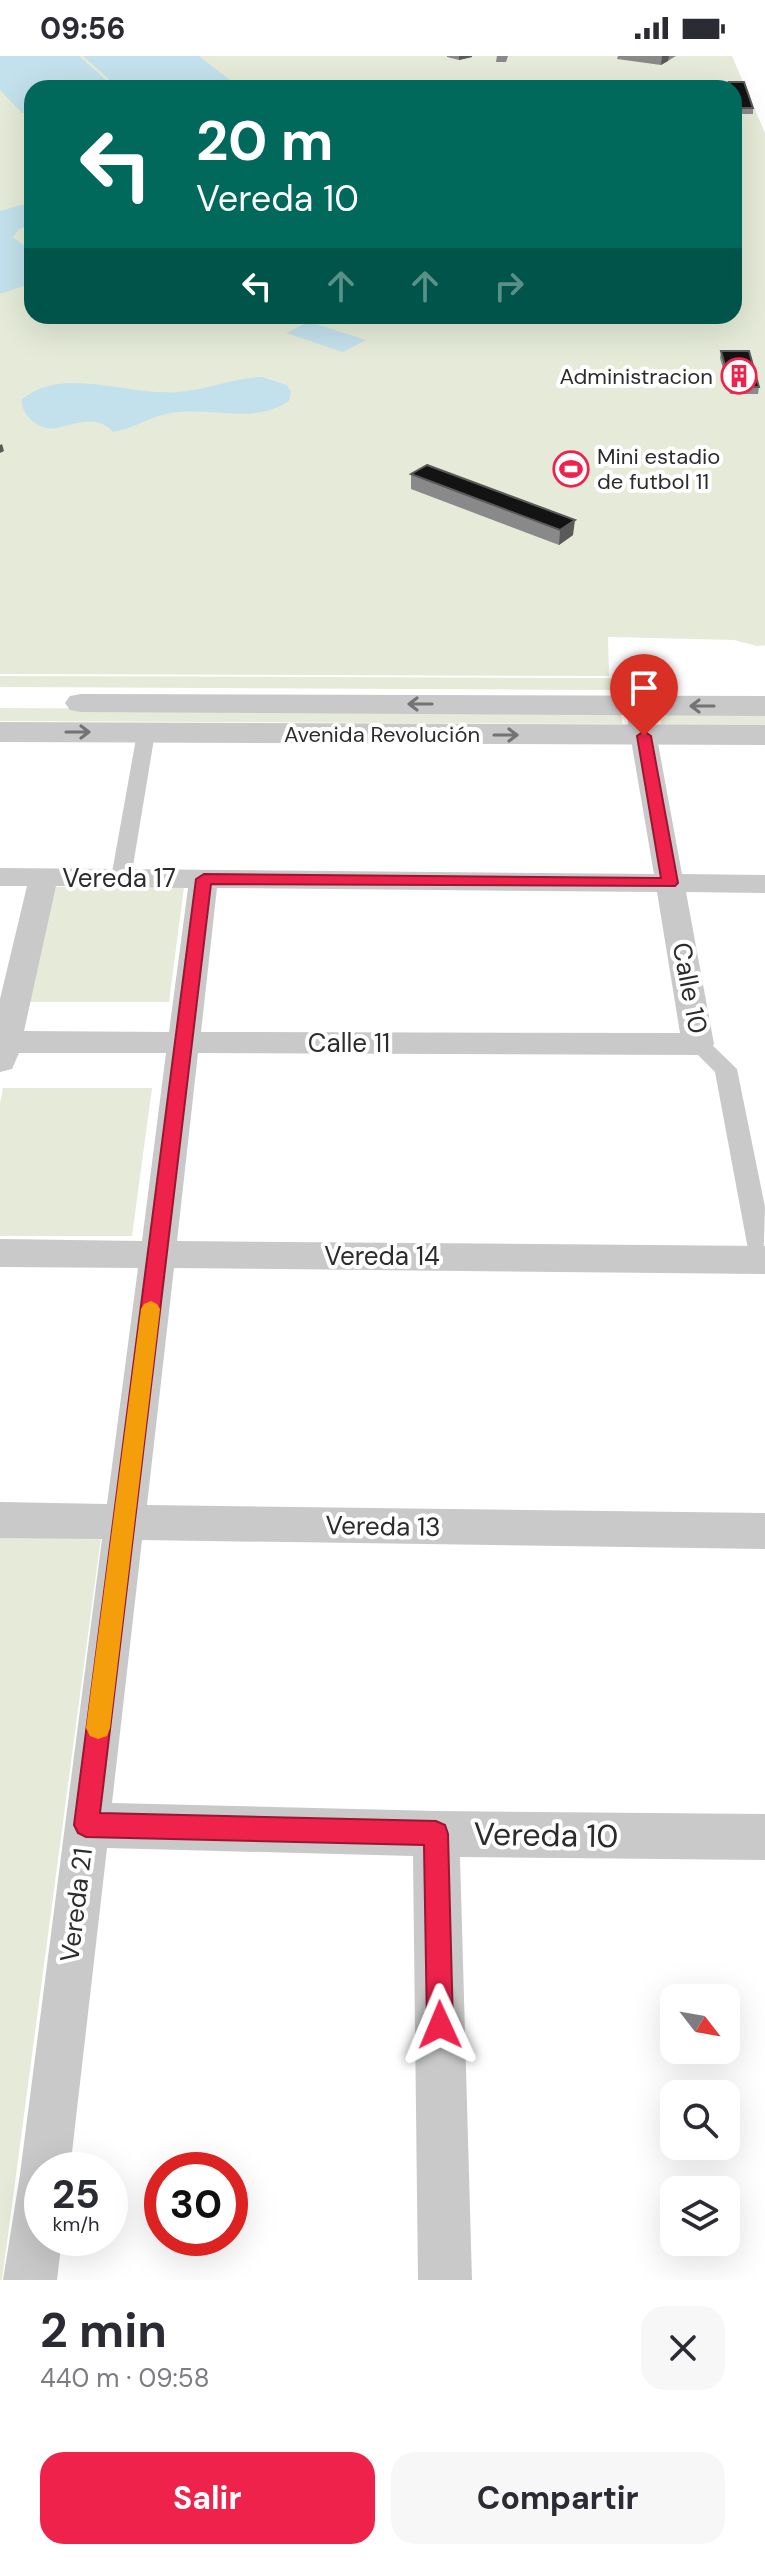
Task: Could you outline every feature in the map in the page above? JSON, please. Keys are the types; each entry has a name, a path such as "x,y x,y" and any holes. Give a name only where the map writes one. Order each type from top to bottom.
{"street":[{"name":"Avenida Revolución","path":"0,703 641,720 765,735"},
{"name":"Avenida Revolución","path":"0,732 146,733 641,720 765,706"},
{"name":"Calle 10","path":"641,720 698,1044 726,1069 764,1260"},
{"path":"121,878 146,733"},
{"name":"Vereda 17","path":"0,877 765,884"},
{"path":"2,1050 44,877"},
{"name":"Vereda 21","path":"46,2152 204,879"},
{"name":"Calle 11","path":"2,1050 184,1042 698,1044"},
{"name":"Vereda 14","path":"0,1253 764,1260"},
{"name":"Vereda 13","path":"0,1520 765,1531"},
{"name":"Vereda 10","path":"86,1825 436,1834 765,1837"},
{"path":"436,1834 445,2280"},
{"path":"30,2280 33,2256"}],"green space":[{"path":"0,56 732,56 765,133 765,645 734,640 608,637 609,676 0,674"},
{"path":"0,676 611,678 612,690 0,687"},
{"path":"0,708 621,711 622,724 0,721"},
{"path":"660,711 765,711 765,725 661,725"},
{"path":"52,887 184,887 169,1002 27,1002"},
{"path":"3,1088 152,1088 132,1236 0,1236 0,1103"},
{"path":"0,1530 102,1530 2,2280 0,2280"}],"water":[{"path":"0,56 79,56 106,80 24,80 22,113 0,90"},
{"path":"83,56 199,56 230,80 110,80"},
{"path":"24,204 24,227 13,237 24,245 24,286 0,294 0,211"},
{"path":"305,324 315,324 366,340 343,352 286,333"},
{"path":"262,377 287,385 291,392 289,401 275,408 245,414 166,414 113,432 107,426 93,422 51,429 44,427 32,421 22,405 22,399 39,389 57,384 97,384 178,392"}],"building":[{"path":"742,82 744,82 753,108 742,108"},
{"name":"Administracion","path":"721,351 749,351 759,387 731,387"},
{"path":"427,465 575,520 560,530 411,474"}],"slow traffic":[{"path":"98,1728 151,1309"}],"place":[{"name":"Administracion","path":"739,376"},
{"name":"Mini estadio de futbol 11","path":"571,469"}],"route":[{"path":"440,2025 436,1834 86,1825 204,879 670,883 644,736"}]}
